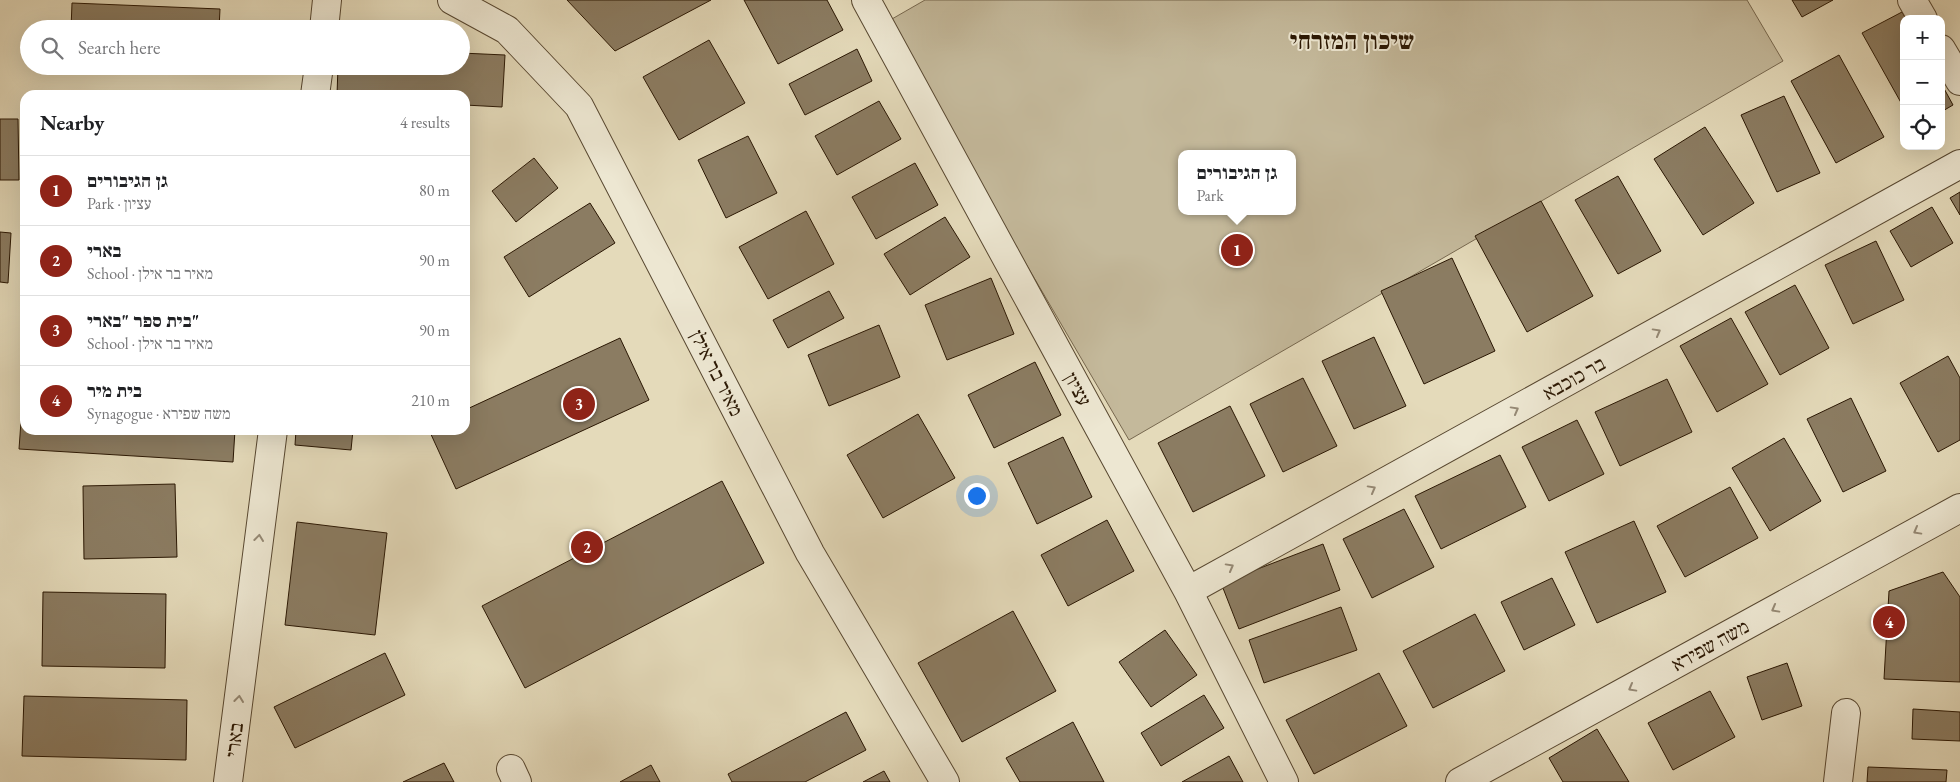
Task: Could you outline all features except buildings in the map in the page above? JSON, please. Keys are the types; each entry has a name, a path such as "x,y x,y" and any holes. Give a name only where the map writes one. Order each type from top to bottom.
{"street":[{"path":"325,20 327,0"},
{"name":"מאיר בר אילן","path":"452,0 507,30 579,106 810,553 945,782"},
{"name":"עציון","path":"866,0 1188,591 1284,782"},
{"path":"1912,0 1921,15"},
{"path":"1945,56 1960,81"},
{"path":"316,90 318,75"},
{"name":"בר כוכבא","path":"1188,591 1960,164"},
{"name":"בארי","path":"228,782 272,435"},
{"name":"משה שפירא","path":"1460,782 1960,508"},
{"path":"1838,782 1846,713"}],"shaded area":[{"path":"925,0 1747,0 1783,61 1129,440 885,23"}],"place":[{"name":"גן הגיבורים","path":"1237,250"},
{"name":"בית ספר \"בארי\"","path":"579,404"},
{"name":"בארי","path":"587,547"},
{"name":"בית מיר","path":"1889,622"}],"district":[{"name":"שיכון המזרחי","path":"1352,40"}]}
